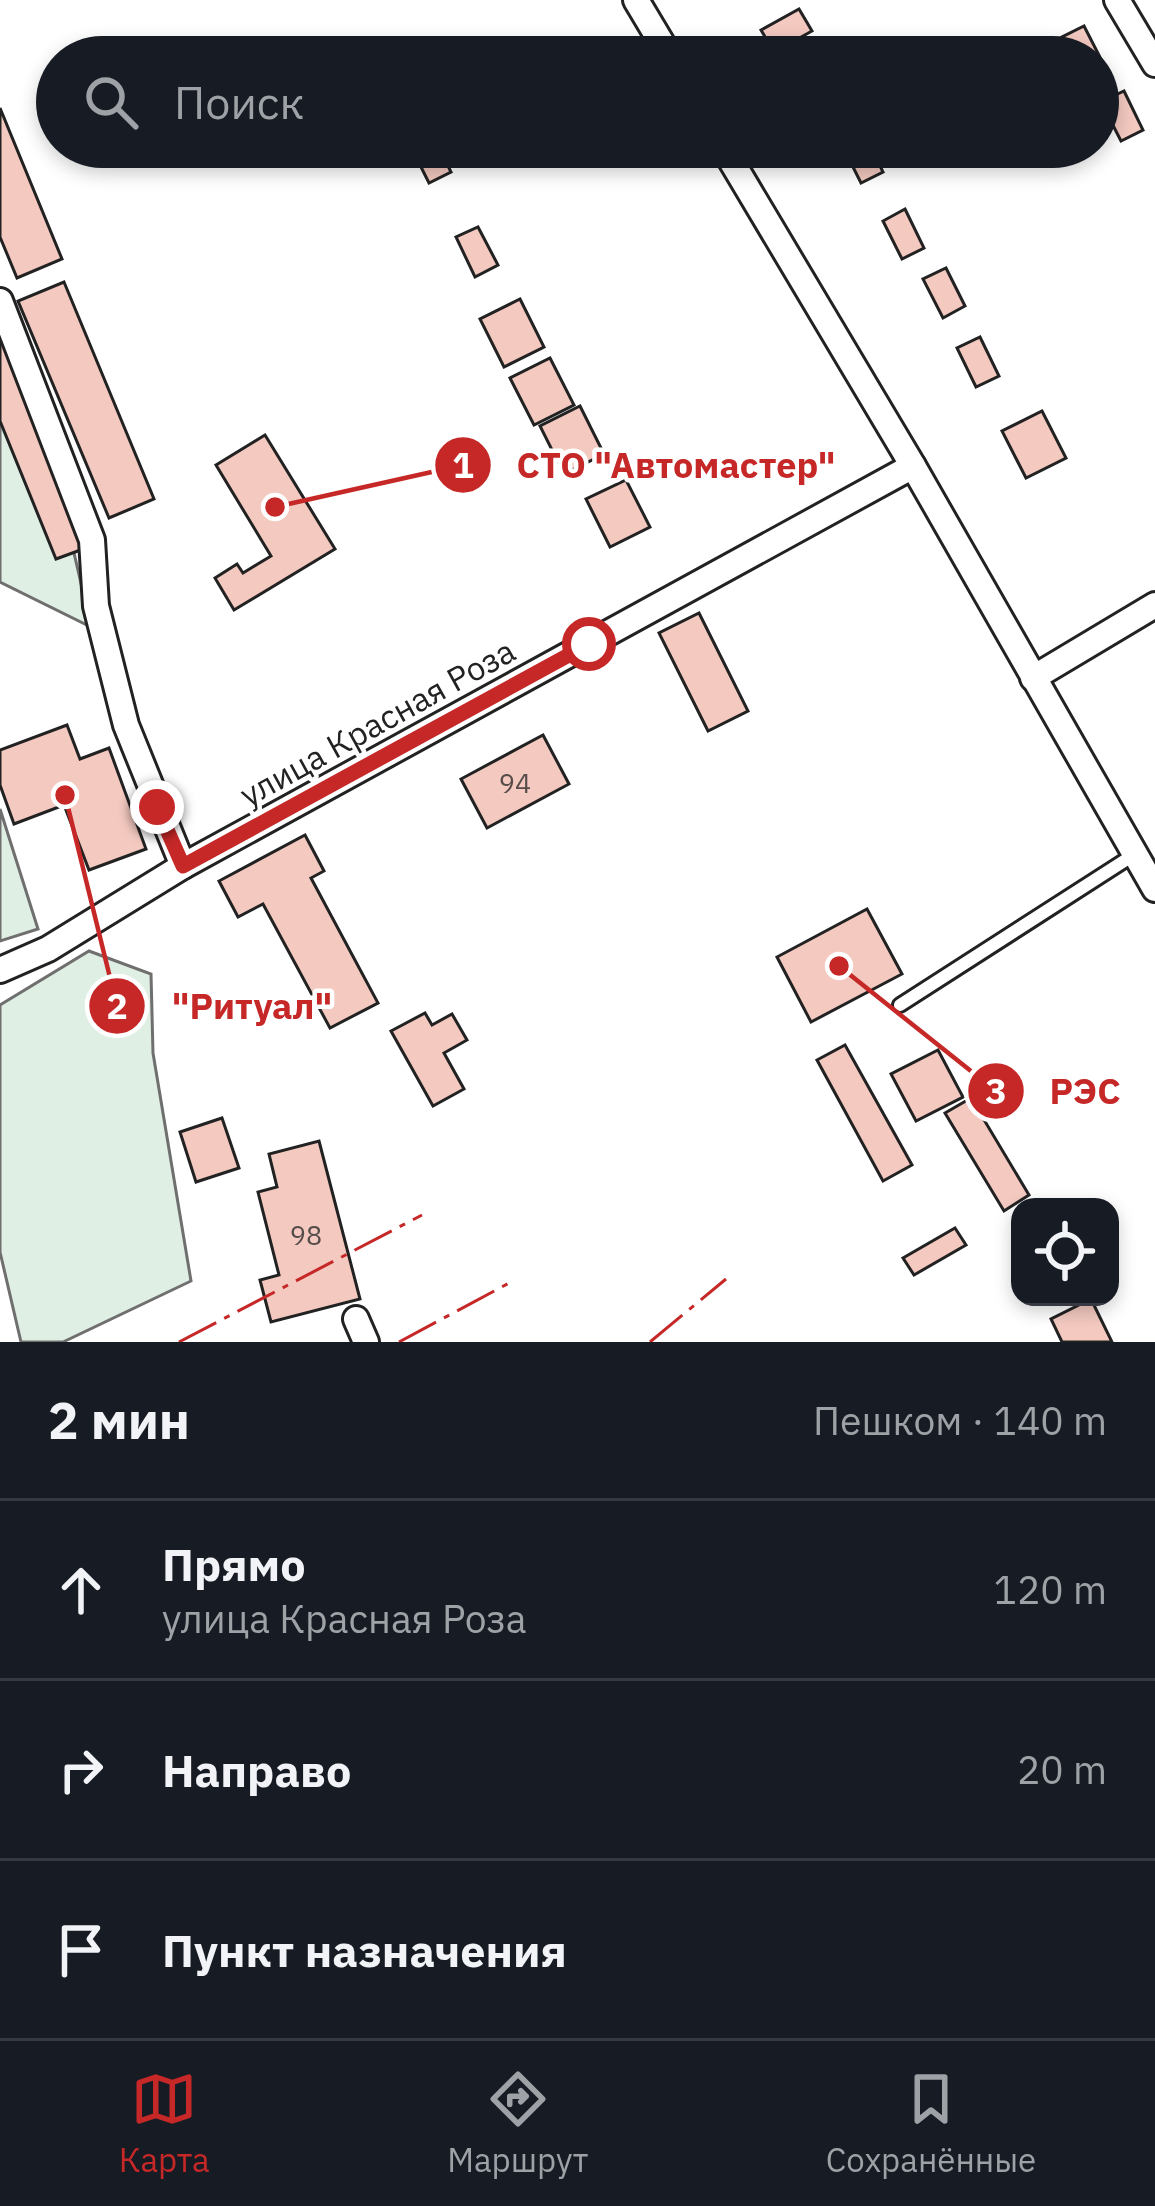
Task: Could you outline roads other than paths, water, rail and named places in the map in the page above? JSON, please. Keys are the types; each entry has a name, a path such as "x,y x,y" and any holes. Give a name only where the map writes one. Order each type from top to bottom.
{"street":[{"path":"636,0 657,36"},
{"path":"1118,0 1155,64"},
{"path":"736,168 1155,889"},
{"path":"0,301 92,540 96,606 126,725 183,866"},
{"name":"улица Красная Роза","path":"0,970 48,949 183,866 913,466"},
{"path":"1034,678 1155,605"}],"lane":[{"path":"900,1005 1135,854"}],"place":[{"name":"СТО \"Автомастер\"","path":"275,507"},
{"name":"\"Ритуал\"","path":"65,795"},
{"name":"РЭС","path":"839,966"}]}
